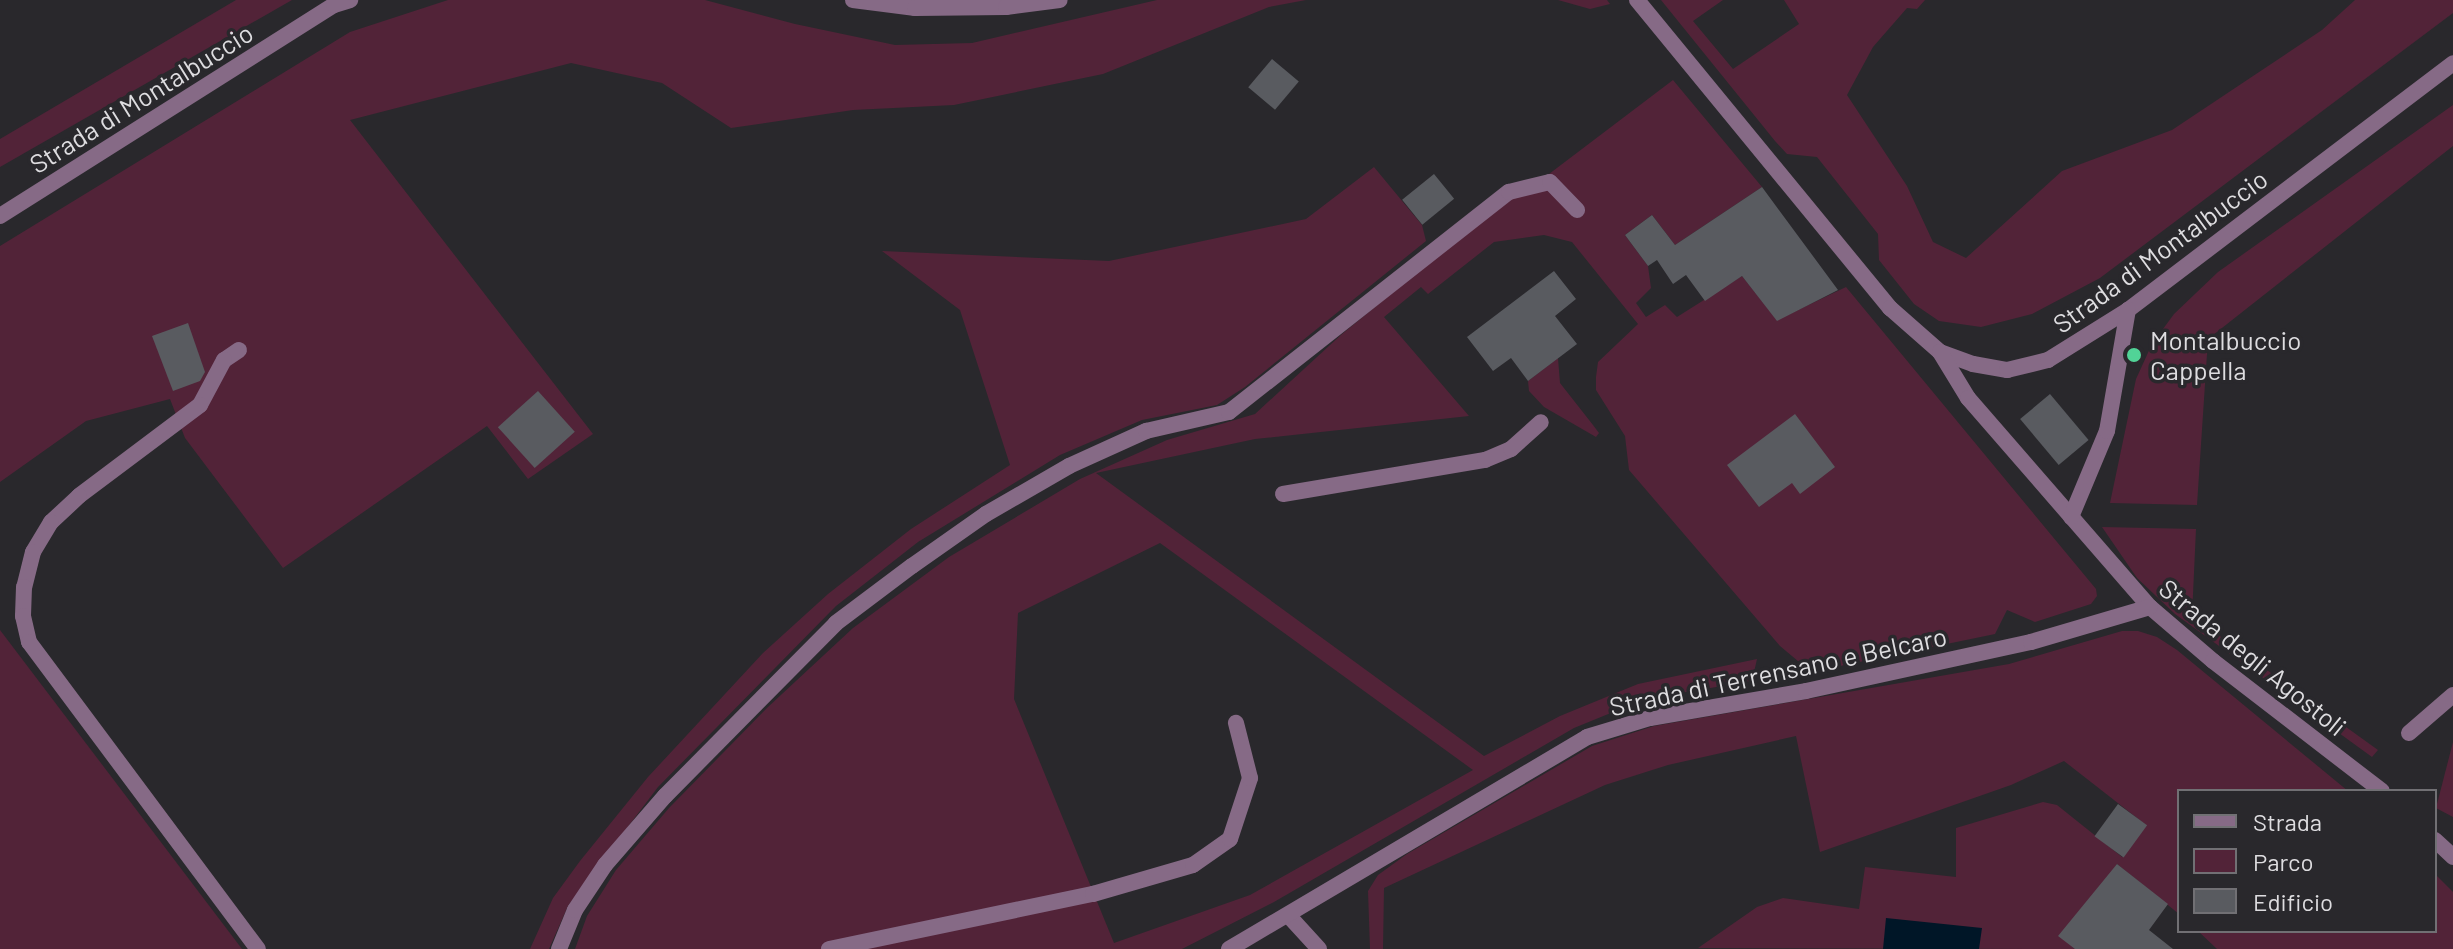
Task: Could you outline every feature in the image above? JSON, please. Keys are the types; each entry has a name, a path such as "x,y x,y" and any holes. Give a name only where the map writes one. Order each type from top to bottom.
{"street":[{"name":"Strada di Montalbuccio","path":"0,216 334,5 350,0"},
{"path":"853,0 915,8 1006,7 1060,0"},
{"name":"Strada di Montalbuccio","path":"1637,0 1890,308 1940,352 1989,368 2023,368 2060,353 2128,310 2453,63"},
{"path":"559,949 575,910 597,876 665,796 836,623 912,566 986,514 1069,466 1146,431 1229,412 1509,192 1550,182 1577,210"},
{"path":"2071,517 2107,431 2128,310"},
{"path":"239,350 224,360 200,405 79,496 51,522 33,552 24,587 23,616 29,642 258,949"},
{"name":"Strada degli Agostoli","path":"1940,352 1968,398 2150,607 2237,680 2379,789"},
{"path":"1283,494 1485,460 1511,449 1541,422"},
{"name":"Strada di Terrensano e Belcaro","path":"1229,949 1587,737 1650,718 1806,691 2031,642 2150,607"},
{"path":"2409,733 2453,695"},
{"path":"829,949 1093,894 1193,865 1230,839 1250,778 1236,723"},
{"path":"2437,842 2453,857"},
{"path":"1288,915 1319,949"}],"green space":[{"path":"236,0 292,0 0,167 0,139"},
{"path":"448,0 705,0 795,24 895,45 972,43 1157,0 1306,0 1269,7 1103,74 954,105 853,110 731,128 662,83 571,63 350,120 593,434 528,479 487,426 283,568 185,438 170,399 86,421 0,482 0,246 350,32"},
{"path":"1558,0 1607,0 1610,4 1590,9"},
{"path":"1661,0 1723,0 1693,21 1733,69 1799,24 1784,0 1925,0 1917,9 1907,8 1873,47 1847,95 1907,186 1933,242 1966,258 2062,171 2172,130 2322,30 2355,0 2453,0 2453,13 2100,278 2032,314 1981,327 1939,321 1914,304 1879,260 1878,234 1817,157 1787,154"},
{"path":"1673,80 1762,187 1675,245 1652,215 1625,235 1648,266 1651,288 1636,303 1646,317 1665,305 1677,317 1742,276 1777,320 1846,287 2096,589 2097,596 2091,604 2035,622 2007,610 1995,634 1811,672 1780,646 1629,470 1625,436 1596,390 1596,377 1598,362 1638,324 1572,242 1544,235 1494,242 1428,294 1421,287 1384,317 1469,416 1255,439 1096,473 1484,756 1560,716 1638,684 1757,659 1752,681 1645,699 1574,728 1274,902 1182,949 575,949 587,916 616,870 669,808 768,707 853,628 949,557 1080,479 1167,440 1255,414 1342,334 1491,212 1511,199 1544,188 1549,174","holes":["1160,543 1473,770 1250,895 1114,943 1014,699 1018,613"]},
{"path":"2453,105 2453,146 2208,339 2197,505 2110,503 2136,379 2152,344 2174,314 2218,272"},
{"path":"1374,167 1422,225 1426,241 1245,387 1217,405 1142,420 1060,455 918,542 836,606 658,787 568,906 549,949 530,949 553,898 580,861 648,777 763,653 828,594 911,529 1010,465 960,310 882,251 1109,261 1306,219"},
{"path":"1558,358 1560,383 1599,433 1596,437 1544,407 1529,391 1528,381"},
{"path":"2102,527 2196,529 2192,616 2378,750 2372,757 2175,614 2137,578"},
{"path":"0,630 242,949 0,949"},
{"path":"2122,631 2138,631 2157,637 2177,650 2346,789 2177,789 2177,912 2117,864 2075,949 1698,948 1757,907 1783,898 1859,909 1865,867 1956,877 1956,828 2043,802 2057,805 2122,857 2146,825 2064,761 2011,785 1820,852 1796,736 1668,765 1605,785 1384,888 1383,949 1370,949 1368,891 1378,875 1407,854 1592,746 1654,726 2009,664"},
{"path":"2453,742 2453,817 2437,809"},
{"path":"2437,876 2453,892 2453,949 2217,949 2200,933 2437,933"}],"water":[{"path":"1886,918 1982,928 1979,949 1883,949"}],"building":[{"path":"1272,59 1299,81 1275,110 1248,87"},
{"path":"1434,174 1454,199 1422,225 1402,200"},
{"path":"1762,187 1838,290 1777,321 1742,276 1705,301 1686,275 1673,284 1657,260 1648,266 1625,235 1652,215 1675,245"},
{"path":"1554,271 1576,299 1555,316 1577,344 1528,381 1511,358 1493,371 1467,337"},
{"path":"188,323 205,372 200,381 173,391 152,336"},
{"path":"538,391 575,432 535,468 498,427"},
{"path":"2050,394 2089,440 2059,465 2020,419"},
{"path":"1795,414 1835,467 1800,494 1792,483 1759,507 1727,465"},
{"path":"2118,804 2147,825 2124,858 2094,836"},
{"path":"2117,864 2168,904 2149,930 2173,949 2075,949 2058,936"}],"place":[{"name":"Montalbuccio Cappella","path":"2134,355"}]}
